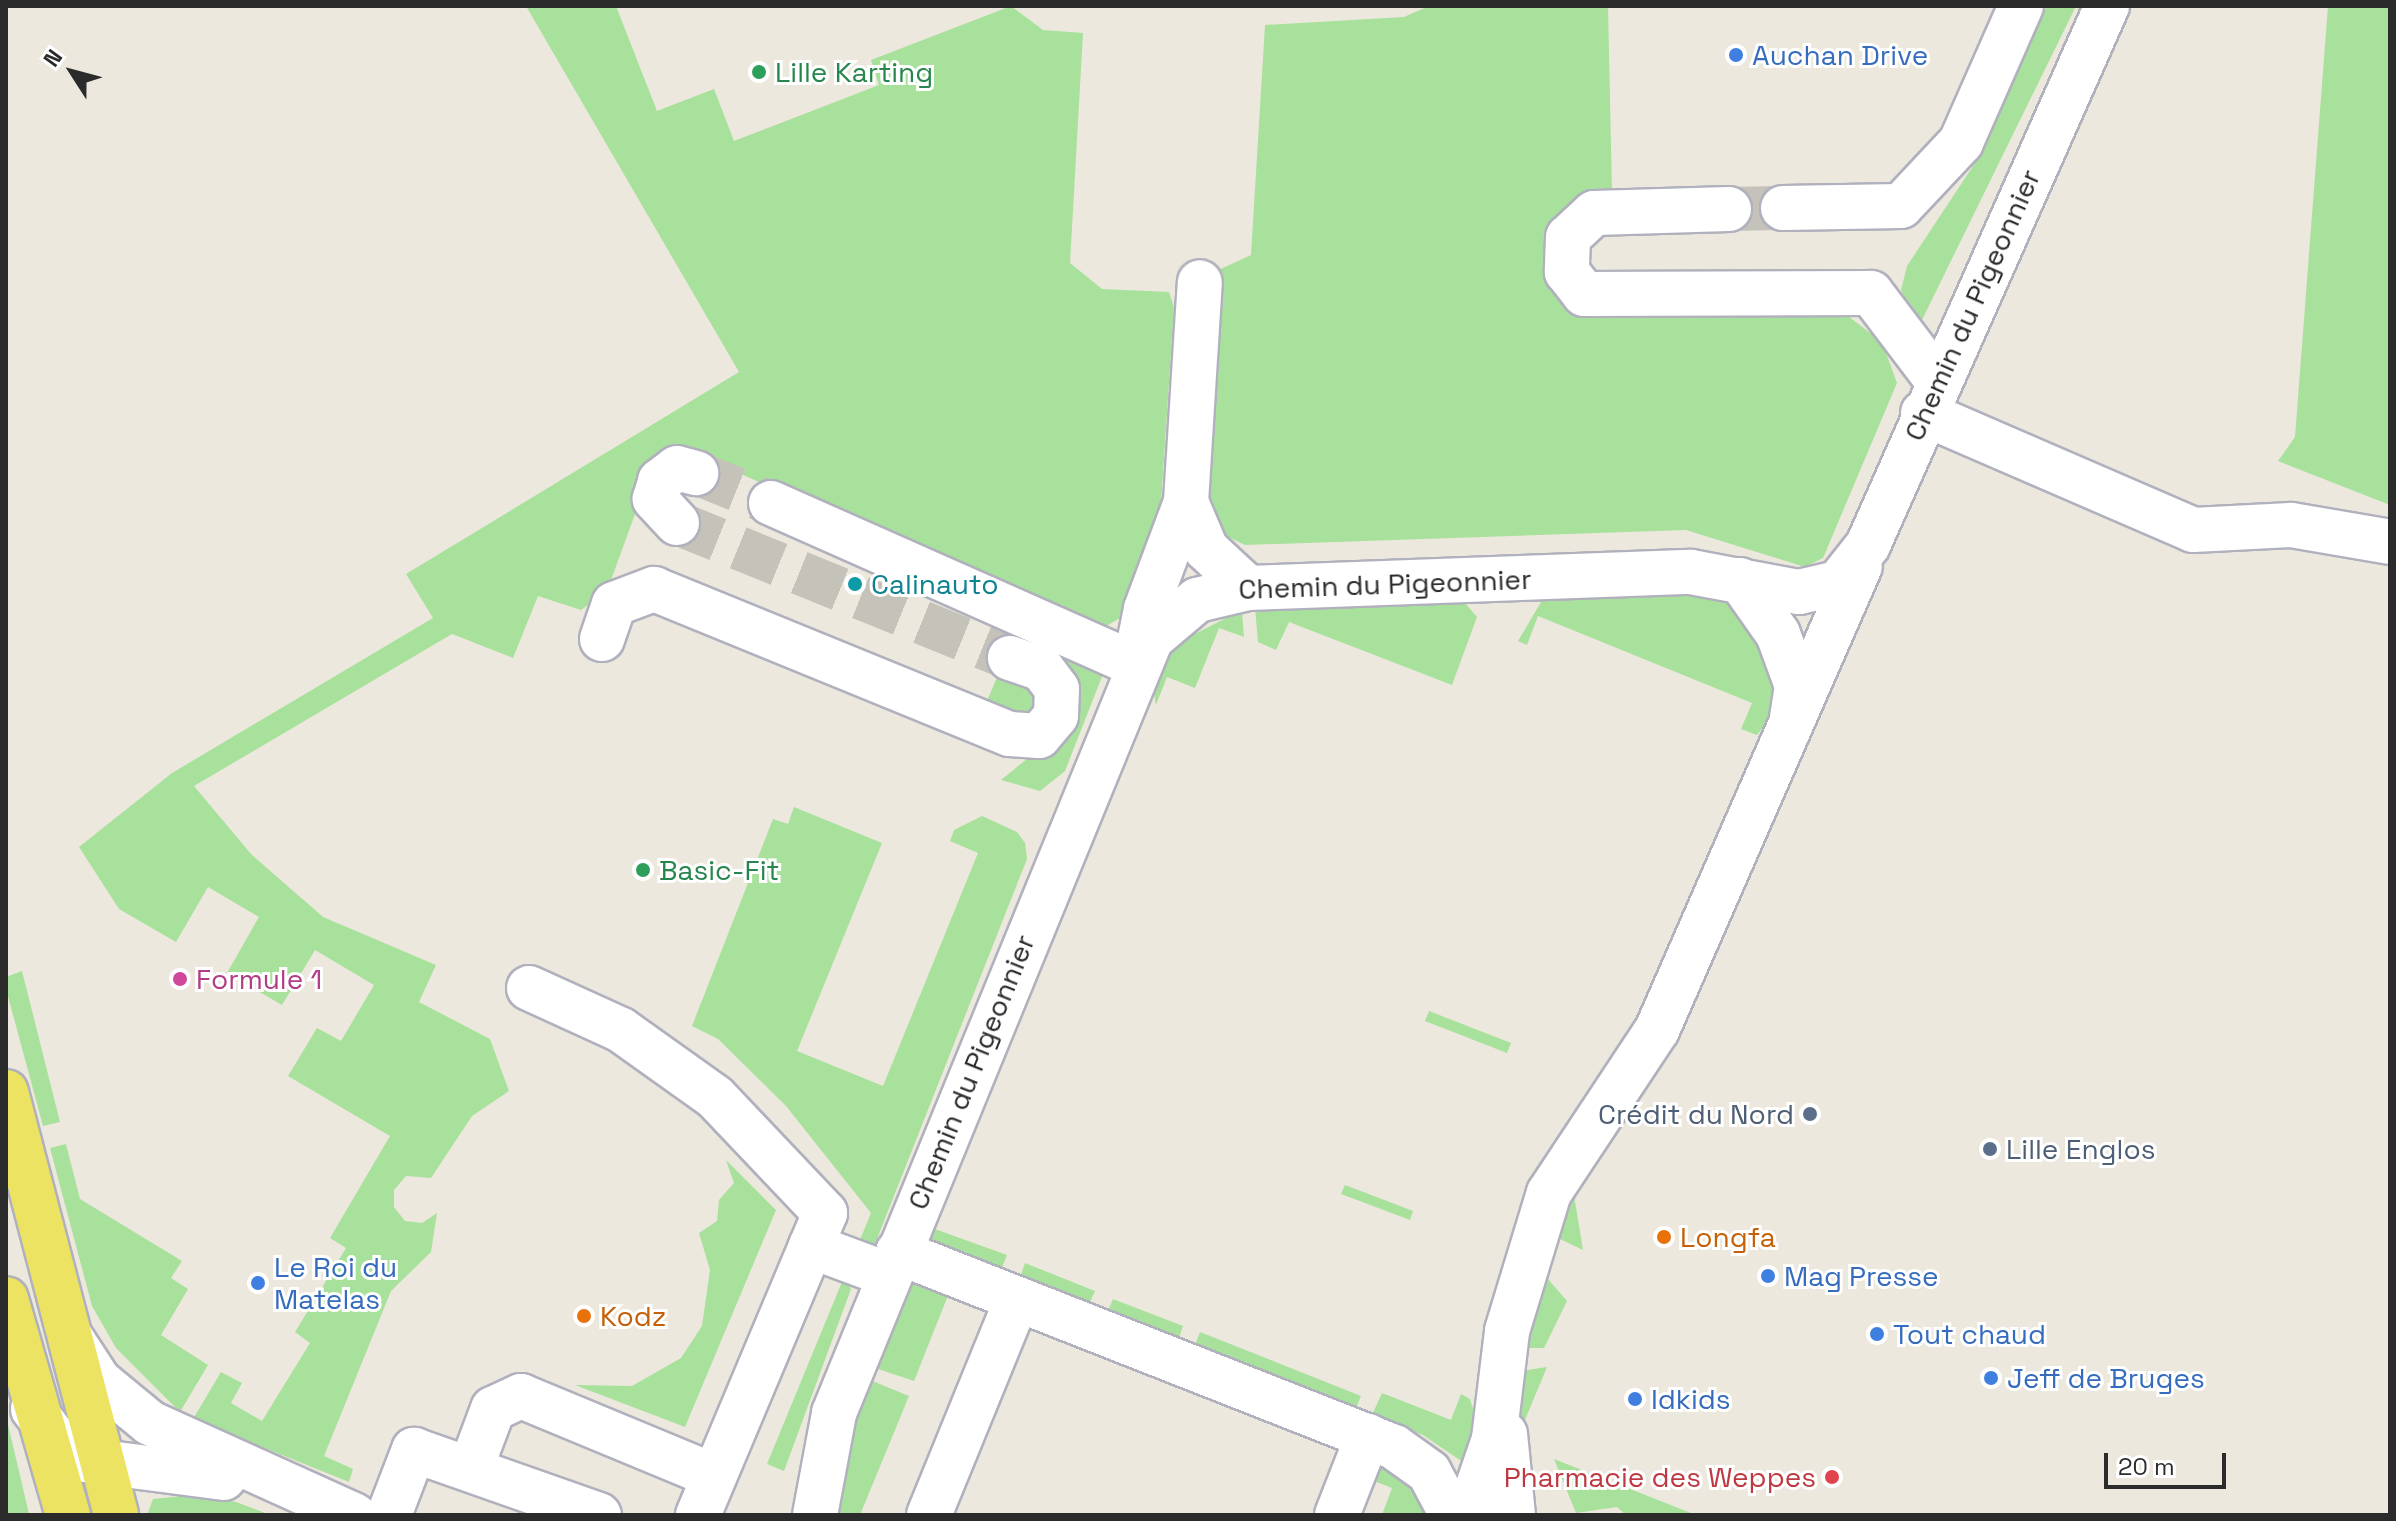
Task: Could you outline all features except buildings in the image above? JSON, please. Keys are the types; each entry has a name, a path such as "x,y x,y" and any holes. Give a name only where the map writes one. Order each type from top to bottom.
{"main road":[{"path":"6,1092 116,1515"},
{"path":"6,1299 33,1409 68,1515"}],"street":[{"path":"1783,208 1901,206 1961,142 2021,6"},
{"name":"Chemin du Pigeonnier","path":"815,1515 825,1439 893,1264 1135,664 1179,611 1248,588 1691,572 1826,591 1868,545 1930,396 2107,6"},
{"path":"1729,209 1594,213 1568,237 1567,272 1584,294 1871,293 1930,396 2193,530 2291,525 2390,542"},
{"path":"771,503 1135,664 1146,609 1186,502 1200,282"},
{"path":"677,523 655,499 660,481 677,468 696,473"},
{"path":"1186,502 1206,549 1248,588"},
{"path":"1468,1515 1494,1439 1507,1331 1549,1193 1657,1030 1790,731 1868,545"},
{"path":"1740,580 1778,634 1797,686 1790,731"},
{"path":"602,639 614,604 654,589 1010,734 1039,736 1056,716 1057,689 1042,669 1010,658"},
{"path":"472,1465 493,1409 521,1396 706,1496 825,1213 715,1097 621,1030 529,988"},
{"path":"811,1246 893,1264 1017,1299 1368,1436 1429,1472 1452,1515"},
{"path":"929,1515 1017,1299"},
{"path":"67,1330 99,1381 131,1410 335,1508"},
{"path":"1497,1402 1513,1515"},
{"path":"33,1409 67,1449 102,1464 185,1469 335,1508"},
{"path":"1337,1515 1368,1436"},
{"path":"389,1515 414,1450 472,1465 599,1515"}],"green space":[{"path":"526,6 616,6 657,111 714,89 734,141 879,85 871,60 1011,6 1043,30 1083,33 1070,263 1102,289 1169,292 1174,307 1159,534 1132,611 1103,628 684,450 647,481 607,591 581,610 538,596 513,658 452,634 194,786 251,854 323,917 436,965 419,1002 490,1039 509,1091 472,1116 431,1178 406,1176 394,1190 394,1207 405,1221 422,1223 437,1213 431,1252 391,1291 324,1456 353,1469 349,1482 193,1419 221,1372 242,1383 231,1403 262,1421 310,1343 295,1332 346,1248 330,1238 390,1136 288,1076 317,1028 341,1041 374,985 315,950 282,1005 227,973 259,917 208,887 176,942 119,909 79,847 172,773 433,618 406,574 739,372"},
{"path":"1429,6 1608,6 1612,192 1554,265 1844,313 1882,342 1897,383 1823,558 1805,567 1686,530 1245,545 1222,534 1206,513 1214,272 1251,255 1265,25 1404,17"},
{"path":"2047,6 2076,6 1919,326 1901,290 1907,266 1975,163"},
{"path":"2328,6 2390,6 2390,505 2278,461 2295,437"},
{"path":"1703,595 1728,601 1774,657 1775,712 1757,735 1741,729 1752,703 1538,616 1527,645 1518,641 1544,597"},
{"path":"1465,603 1477,617 1452,685 1289,622 1276,650 1258,642 1255,608"},
{"path":"1242,610 1244,637 1219,628 1195,688 1167,677 1156,705 1153,688 1175,644"},
{"path":"1030,639 1105,669 1065,771 1040,791 1001,780 1064,729 1022,646"},
{"path":"1003,663 1037,678 1044,713 1015,714 987,701"},
{"path":"794,807 882,843 797,1051 883,1086 978,853 950,841 954,830 982,816 1017,832 1025,843 1027,859 873,1249 857,1247 871,1213 786,1106 718,1039 692,1026 773,819 788,824"},
{"path":"22,971 60,1122 43,1126 6,989 6,977"},
{"path":"1429,1011 1511,1043 1507,1053 1425,1021"},
{"path":"66,1144 80,1199 182,1261 171,1278 188,1289 161,1335 208,1365 180,1412 116,1348 92,1306 50,1148"},
{"path":"726,1160 776,1210 685,1427 575,1385 632,1386 681,1358 702,1326 710,1270 699,1233 717,1221 719,1200 734,1183"},
{"path":"1572,1183 1583,1250 1541,1230"},
{"path":"1345,1185 1413,1211 1410,1220 1341,1194"},
{"path":"932,1228 1007,1255 1001,1270 927,1241"},
{"path":"1025,1263 1095,1291 1089,1304 1020,1277"},
{"path":"1549,1266 1547,1278 1567,1301 1544,1348 1511,1348"},
{"path":"844,1277 851,1289 784,1471 767,1464"},
{"path":"919,1280 949,1293 914,1381 875,1368 910,1283"},
{"path":"1113,1299 1183,1326 1179,1338 1108,1311"},
{"path":"1200,1332 1361,1396 1356,1408 1195,1345"},
{"path":"1547,1367 1520,1432 1507,1373"},
{"path":"870,1380 909,1396 860,1515 835,1515 842,1449"},
{"path":"1382,1393 1451,1420 1461,1394 1470,1399 1480,1432 1467,1465 1423,1435 1372,1415"},
{"path":"6,1416 29,1514 29,1515 6,1515"},
{"path":"1554,1459 1696,1515 1626,1515 1617,1507 1576,1513"},
{"path":"1387,1467 1419,1498 1426,1515 1382,1515 1392,1488 1361,1476"},
{"path":"201,1494 271,1515 147,1515 153,1499"}],"tunnel":[{"path":"1729,209 1783,208"},
{"path":"696,473 771,503"},
{"path":"677,523 1010,658"}],"place":[{"name":"Auchan Drive","path":"1736,55"},
{"name":"Lille Karting","path":"759,72"},
{"name":"Calinauto","path":"855,584"},
{"name":"Basic-Fit","path":"643,870"},
{"name":"Formule 1","path":"180,979"},
{"name":"Crédit du Nord","path":"1810,1114"},
{"name":"Lille Englos","path":"1990,1149"},
{"name":"Longfa","path":"1664,1237"},
{"name":"Mag Presse","path":"1768,1276"},
{"name":"Le Roi du Matelas","path":"258,1283"},
{"name":"Kodz","path":"584,1316"},
{"name":"Tout chaud","path":"1877,1334"},
{"name":"Jeff de Bruges","path":"1991,1378"},
{"name":"Idkids","path":"1635,1399"},
{"name":"Pharmacie des Weppes","path":"1832,1477"}]}
